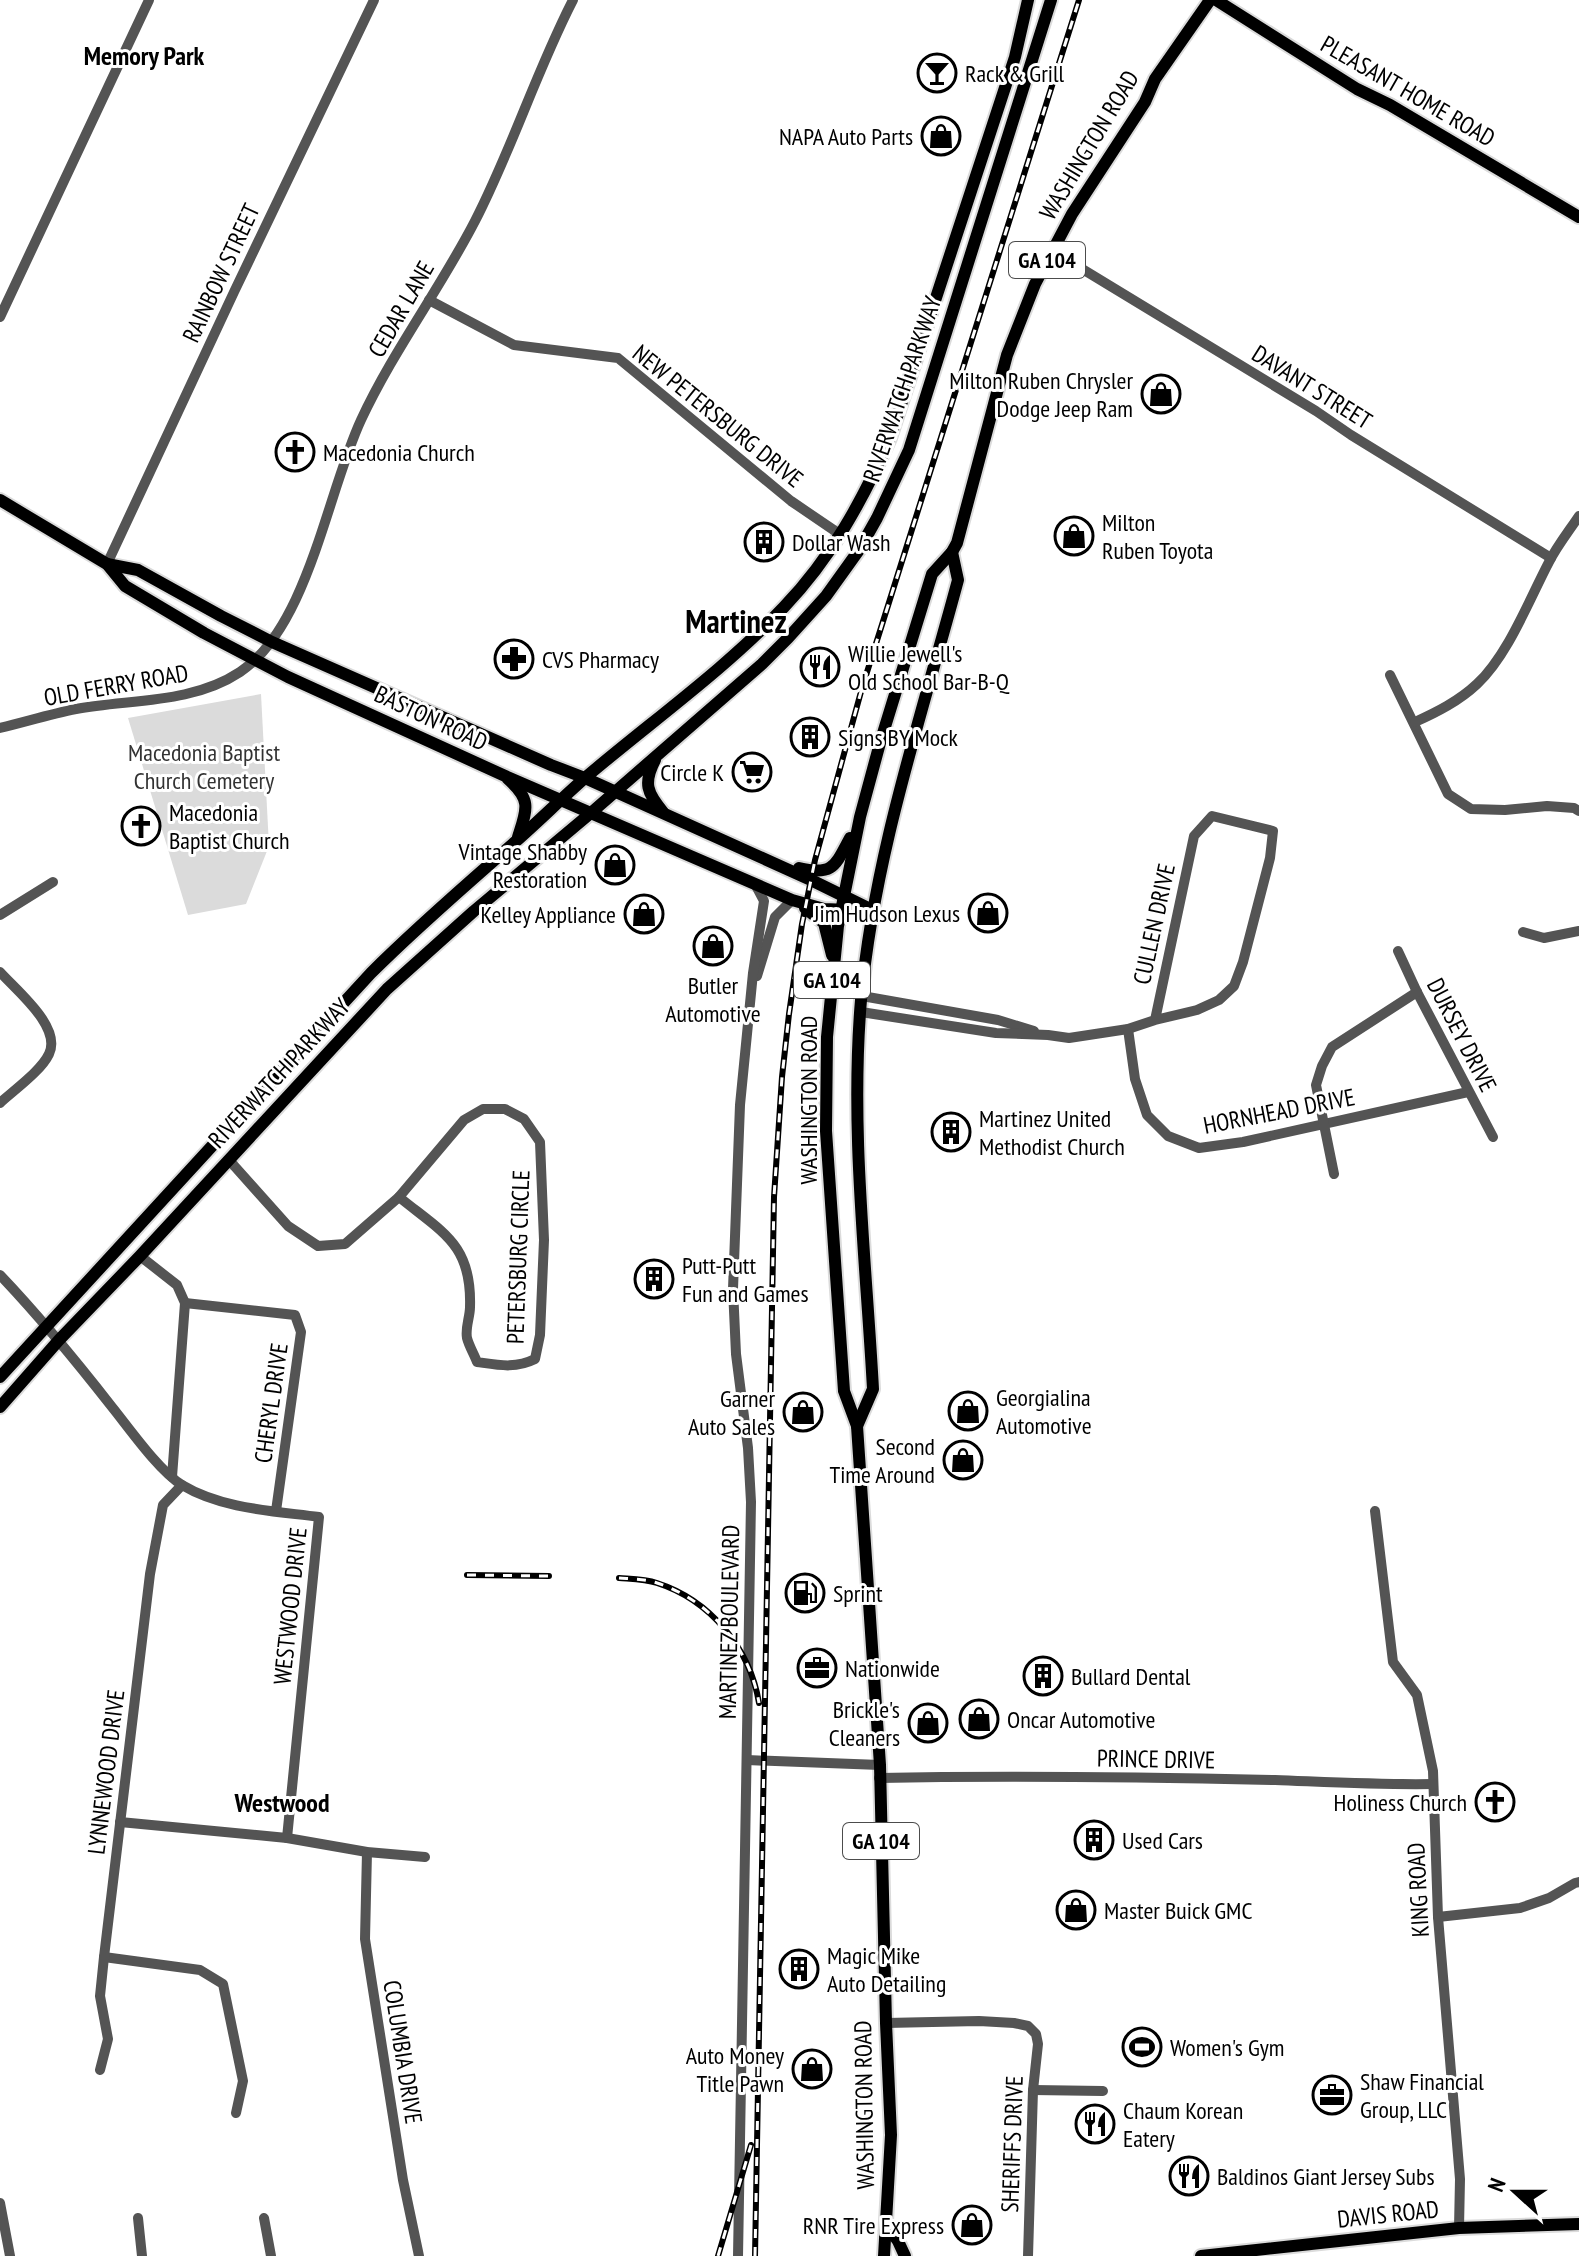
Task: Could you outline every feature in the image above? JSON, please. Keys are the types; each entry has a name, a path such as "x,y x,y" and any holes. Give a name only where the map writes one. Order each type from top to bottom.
{"main road":[{"name":"RIVERWATCH PARKWAY","path":"0,1377 371,973 447,900 585,778 759,631 785,606 841,535 871,481 899,415 1006,84 1028,0"},
{"name":"RIVERWATCH PARKWAY","path":"0,1407 387,989 776,650 826,596 859,550 909,450 1051,0"},
{"name":"WASHINGTON ROAD","path":"884,2256 891,2135 880,1772 857,1426 844,1391 826,1131 827,1037 841,910 858,825 880,743 932,574 957,543 1007,355 1051,250 1145,102 1155,79 1210,0"},
{"name":"PLEASANT HOME ROAD","path":"1216,0 1357,89 1390,105 1579,217"},
{"name":"BASTON ROAD","path":"1,501 107,564 125,586 204,633 288,677 503,775 792,900 824,909 874,911"},
{"name":"WASHINGTON ROAD","path":"857,1426 873,1389 858,1128 862,996 874,911 893,814 958,580 952,552"},
{"path":"107,564 138,570 272,642 585,778 874,911"},
{"path":"759,631 776,650"},
{"path":"658,753 647,783 653,800 668,817"},
{"path":"503,775 524,796 527,810 517,841"},
{"path":"784,868 826,871 836,864 858,825"},
{"path":"792,900 824,923 834,961"},
{"path":"886,2224 905,2256"},
{"name":"DAVIS ROAD","path":"1201,2256 1459,2228 1579,2224"}],"street":[{"path":"0,317 149,0"},
{"name":"RAINBOW STREET","path":"107,564 374,0"},
{"name":"CEDAR LANE","path":"272,642 285,622 300,586 360,423 474,223 573,0"},
{"name":"DAVANT STREET","path":"1051,250 1551,558"},
{"name":"NEW PETERSBURG DRIVE","path":"429,300 514,345 618,358 791,501 841,535"},
{"path":"1415,722 1447,707 1478,684 1513,633 1551,558 1579,516"},
{"name":"OLD FERRY ROAD","path":"0,728 75,709 204,690 242,671 272,642"},
{"path":"1390,675 1448,794 1471,809 1547,806 1579,811"},
{"name":"CULLEN DRIVE","path":"1212,816 1273,831 1270,858 1234,986 1219,1000 1197,1010 1155,1020 1194,836 1212,816"},
{"path":"0,915 53,882"},
{"name":"MARTINEZ BOULEVARD","path":"738,2256 751,1474 736,1354 733,1289 740,1105 764,901 755,884"},
{"name":"MARTINEZ BOULEVARD","path":"752,990 775,917 792,900"},
{"path":"1523,932 1544,938 1579,931"},
{"name":"DURSEY DRIVE","path":"1398,951 1493,1137"},
{"path":"0,972 47,1024 52,1038 50,1053 41,1066 0,1103"},
{"path":"1334,1174 1316,1085 1322,1066 1332,1047 1417,992"},
{"path":"862,996 998,1020 1048,1035"},
{"path":"861,1012 996,1033 1069,1038 1128,1029 1155,1020"},
{"name":"HORNHEAD DRIVE","path":"1128,1029 1135,1079 1147,1115 1168,1136 1199,1148 1243,1142 1468,1092"},
{"name":"PETERSBURG CIRCLE","path":"229,1160 288,1226 318,1246 345,1244 399,1197 464,1120 483,1109 505,1109 524,1119 540,1142 542,1161 544,1240 540,1335 535,1359 522,1366 477,1362 467,1337 469,1276 462,1254 399,1197"},
{"path":"140,1256 177,1285 185,1303 172,1477"},
{"name":"WESTWOOD DRIVE","path":"0,1275 59,1340 146,1449 182,1485 244,1507 319,1517 287,1838"},
{"name":"CHERYL DRIVE","path":"185,1303 295,1315 301,1332 276,1511"},
{"name":"LYNNEWOOD DRIVE","path":"100,2070 108,2039 100,1996 150,1574 163,1505 182,1485"},
{"name":"KING ROAD","path":"1375,1511 1393,1662 1417,1695 1433,1771 1438,1917 1460,2179 1459,2228"},
{"name":"PRINCE DRIVE","path":"747,1760 880,1772 1050,1778 1433,1784"},
{"path":"120,1822 287,1838 367,1852 425,1857"},
{"name":"COLUMBIA DRIVE","path":"367,1852 365,1939 403,2180 419,2256"},
{"path":"1438,1917 1520,1908 1549,1898 1579,1882"},
{"path":"104,1957 200,1970 223,1984 243,2081 236,2113"},
{"name":"SHERIFFS DRIVE","path":"886,2023 1014,2023 1028,2026 1036,2034 1028,2256"},
{"path":"1033,2090 1103,2091"},
{"path":"0,2203 10,2256"},
{"path":"138,2218 142,2256"},
{"path":"264,2218 271,2256"}],"green space":[{"name":"Macedonia Baptist Church Cemetery","path":"261,694 269,846 246,904 188,915 128,718"}],"railway":[{"path":"755,2256 774,1197 789,1014 815,860 862,688 1079,0"},
{"path":"467,1575 549,1576"},
{"path":"619,1578 657,1583 694,1601 710,1614 737,1645 747,1663 759,1703"},
{"path":"718,2256 751,2145"}],"place":[{"name":"Rack & Grill","path":"937,73"},
{"name":"NAPA Auto Parts","path":"941,136"},
{"name":"Milton Ruben Chrysler Dodge Jeep Ram","path":"1161,394"},
{"name":"Macedonia Church","path":"295,452"},
{"name":"Milton Ruben Toyota","path":"1074,536"},
{"name":"Dollar Wash","path":"764,542"},
{"name":"CVS Pharmacy","path":"514,659"},
{"name":"Willie Jewell's Old School Bar-B-Q","path":"820,667"},
{"name":"Signs BY Mock","path":"810,737"},
{"name":"Circle K","path":"752,772"},
{"name":"Macedonia Baptist Church","path":"141,826"},
{"name":"Vintage Shabby Restoration","path":"615,865"},
{"name":"Jim Hudson Lexus","path":"988,913"},
{"name":"Kelley Appliance","path":"644,914"},
{"name":"Butler Automotive","path":"713,946"},
{"name":"Martinez United Methodist Church","path":"951,1132"},
{"name":"Putt-Putt Fun and Games","path":"654,1279"},
{"name":"Georgialina Automotive","path":"968,1411"},
{"name":"Garner Auto Sales","path":"803,1412"},
{"name":"Second Time Around","path":"963,1460"},
{"name":"Sprint","path":"805,1593"},
{"name":"Nationwide","path":"817,1668"},
{"name":"Bullard Dental","path":"1043,1676"},
{"name":"Oncar Automotive","path":"979,1719"},
{"name":"Brickle's Cleaners","path":"928,1723"},
{"name":"Holiness Church","path":"1495,1802"},
{"name":"Used Cars","path":"1094,1840"},
{"name":"Master Buick GMC","path":"1076,1910"},
{"name":"Magic Mike Auto Detailing","path":"799,1969"},
{"name":"Women's Gym","path":"1142,2047"},
{"name":"Auto Money Title Pawn","path":"812,2069"},
{"name":"Shaw Financial Group, LLC","path":"1332,2095"},
{"name":"Chaum Korean Eatery","path":"1095,2124"},
{"name":"Baldinos Giant Jersey Subs","path":"1189,2176"},
{"name":"RNR Tire Express","path":"972,2225"}],"district":[{"name":"Memory Park","path":"144,55"},
{"name":"Martinez","path":"736,621"},
{"name":"Westwood","path":"282,1802"}]}
